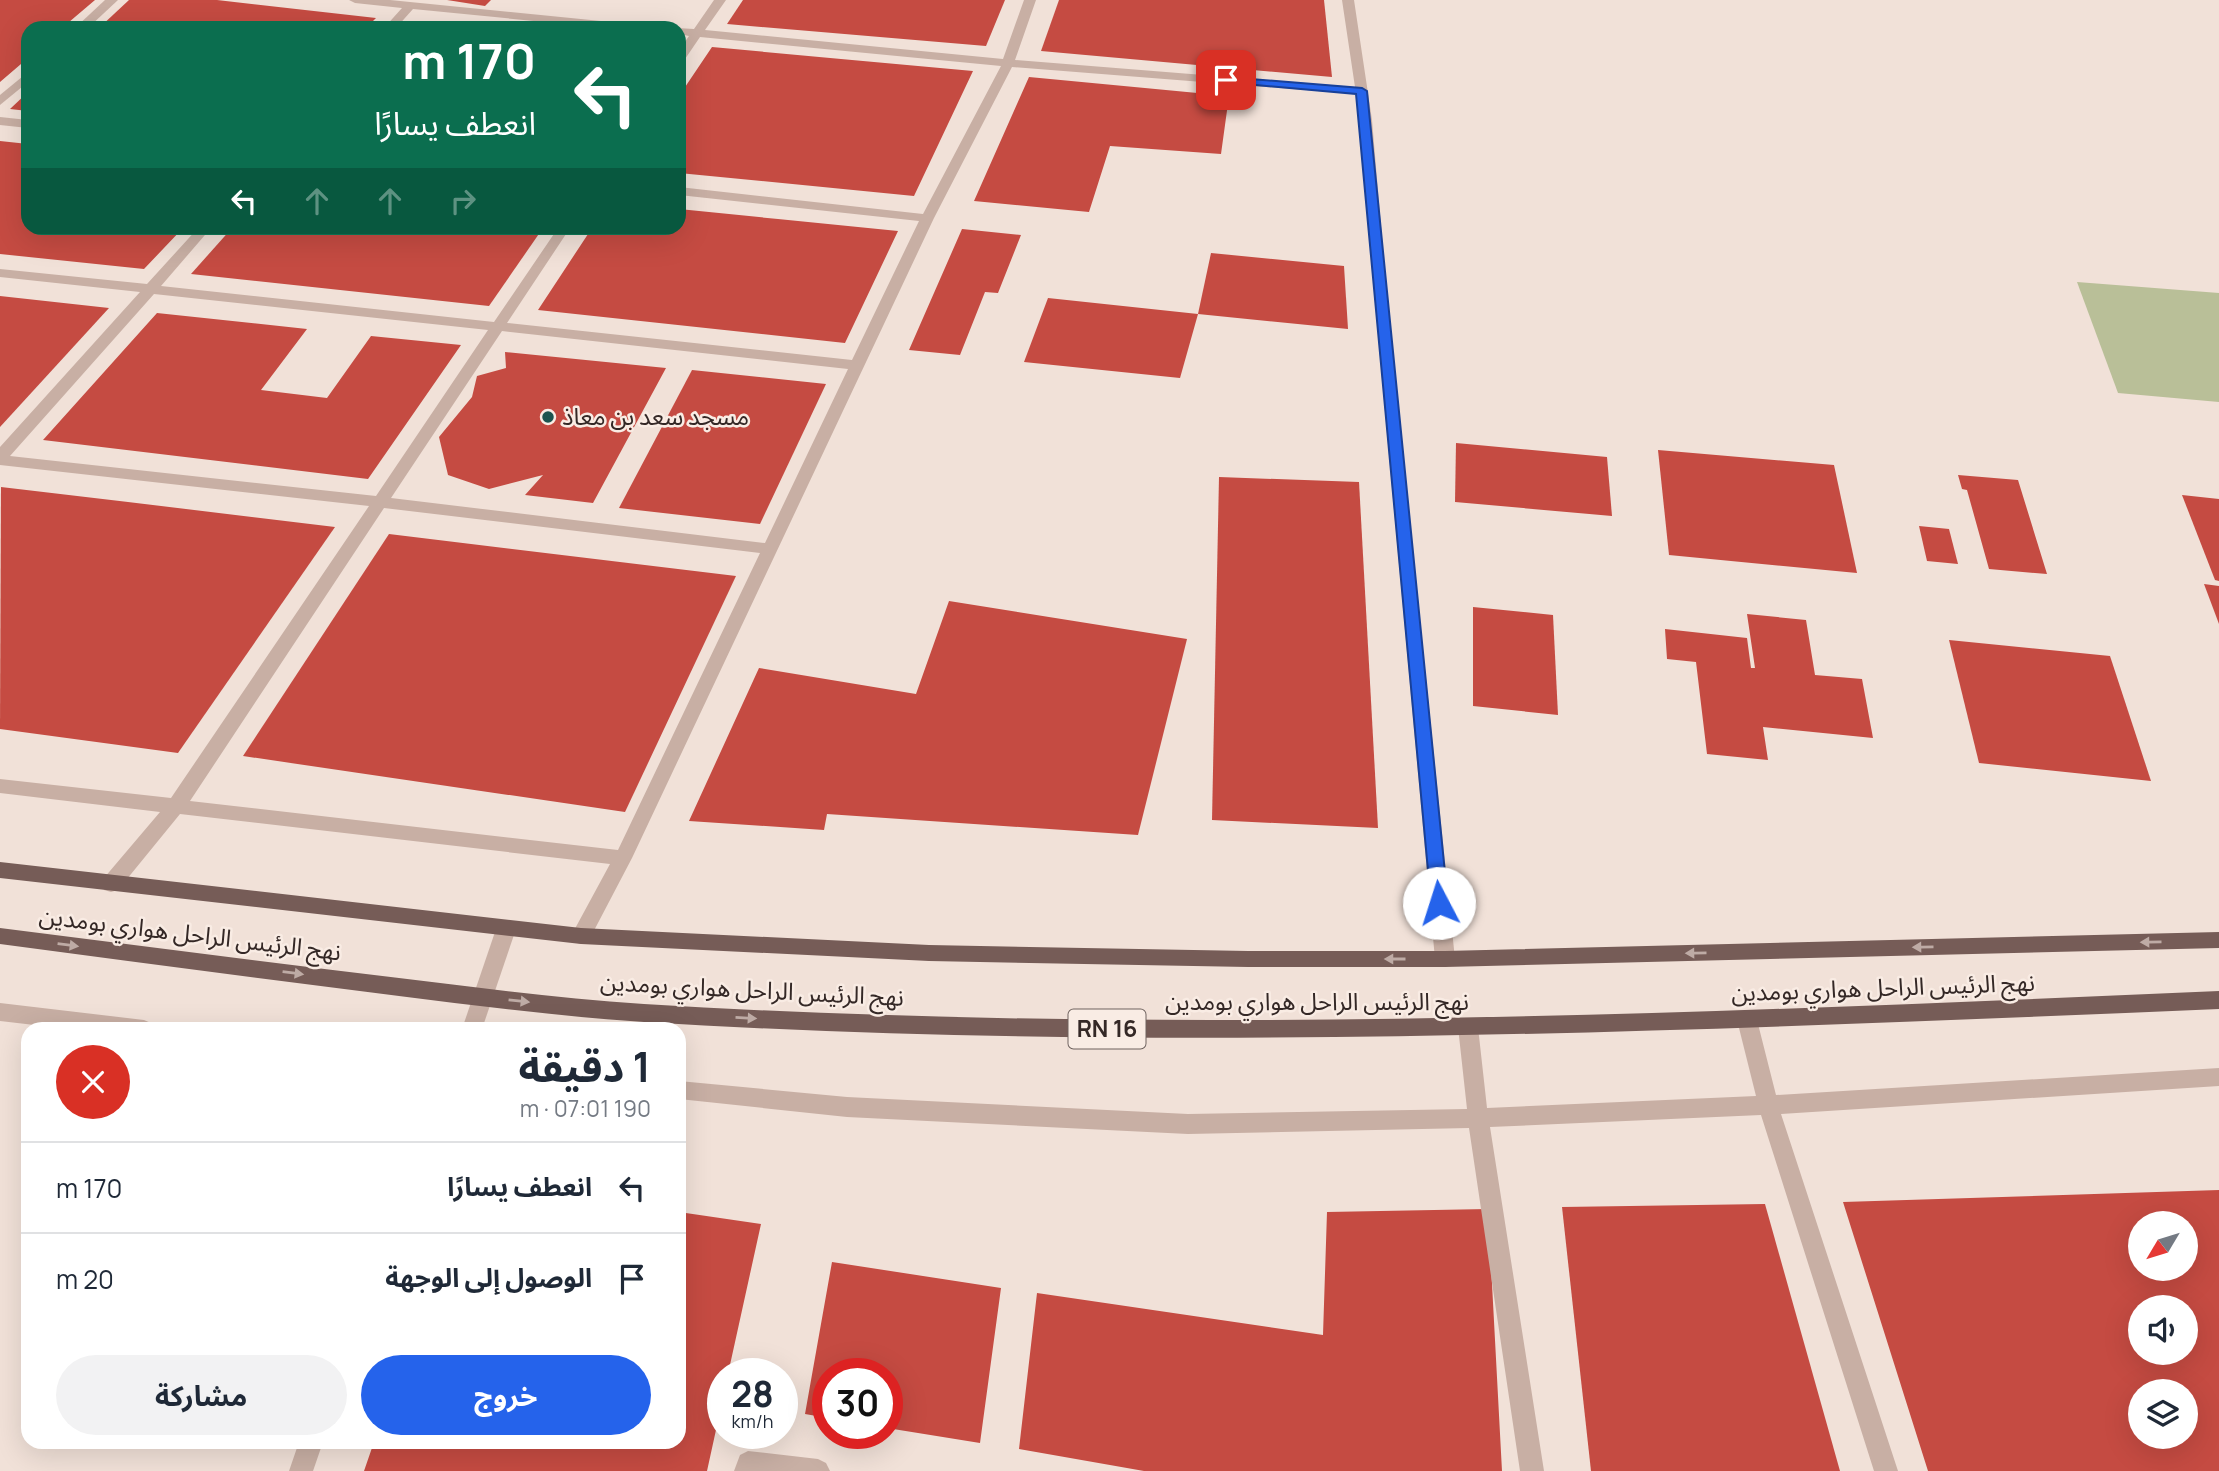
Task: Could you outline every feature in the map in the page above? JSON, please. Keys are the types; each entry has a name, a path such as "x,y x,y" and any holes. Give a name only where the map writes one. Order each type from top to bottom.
{"main road":[{"name":"نهج الرئيس الراحل هواري بومدين","path":"0,870 581,936 929,953 1248,959 1445,959 2219,940"},
{"name":"نهج الرئيس الراحل هواري بومدين","path":"0,936 484,998 639,1013 915,1026 1218,1031 1468,1027 1747,1020 2219,1000"}],"street":[{"path":"89,21 112,0"},
{"path":"355,0 564,21"},
{"path":"686,50 720,0"},
{"path":"581,936 623,858 927,218 1008,63 1030,0"},
{"path":"1348,0 1362,91 1445,959"},
{"path":"396,21 409,7"},
{"path":"686,32 1008,63 1362,91"},
{"path":"0,101 21,82"},
{"path":"0,121 21,123"},
{"path":"686,192 927,218"},
{"path":"0,458 198,235"},
{"path":"111,884 176,806 382,502 495,326 559,235"},
{"path":"0,273 858,365"},
{"path":"0,458 771,549"},
{"path":"0,786 623,858"},
{"path":"475,1022 506,929"},
{"path":"0,1012 85,1022"},
{"path":"1747,1020 1768,1105 1886,1471"},
{"path":"1468,1027 1478,1118 1532,1471"},
{"path":"686,1091 847,1107 1188,1124 1478,1118 1768,1105 2219,1077"},
{"path":"301,1471 309,1449"},
{"path":"746,1471 748,1463 818,1471"}],"green space":[{"path":"2077,282 2219,293 2219,402 2118,393"}],"building":[{"path":"0,0 95,0 70,21 21,21 21,64 0,82"},
{"path":"129,0 217,0 376,18 373,21 106,21"},
{"path":"447,0 491,0 485,6"},
{"path":"743,0 1005,0 986,46 727,24"},
{"path":"1059,0 1324,0 1332,77 1041,51"},
{"path":"712,47 973,71 914,196 686,174 686,86"},
{"path":"1029,77 1229,96 1221,154 1110,146 1089,212 974,201"},
{"path":"21,99 21,110 10,109"},
{"path":"0,141 21,143 21,235 176,235 144,269 0,254"},
{"path":"686,210 898,231 845,343 538,310 587,235 686,235"},
{"path":"962,229 1021,235 998,293 985,292 960,355 909,350"},
{"path":"226,235 538,235 489,306 191,274"},
{"path":"1211,253 1344,266 1348,329 1198,314"},
{"path":"0,296 109,308 0,427"},
{"path":"1048,298 1198,314 1180,378 1024,362"},
{"path":"157,313 307,329 261,390 327,398 371,336 461,345 368,479 43,440"},
{"name":"مسجد سعد بن معاذ","path":"505,352 666,368 593,503 525,495 543,475 489,489 448,475 439,437 472,397 477,376 506,368"},
{"path":"692,370 826,384 760,524 619,508"},
{"path":"1456,443 1607,457 1612,516 1455,502"},
{"path":"1658,450 1834,465 1857,573 1669,555"},
{"path":"1958,475 2018,480 2047,574 1989,569 1967,490 1962,489"},
{"path":"1219,477 1359,482 1378,828 1212,820"},
{"path":"1,487 335,527 178,753 0,729"},
{"path":"2182,495 2219,499 2219,581 2215,580"},
{"path":"1919,526 1949,529 1958,564 1927,561"},
{"path":"389,534 736,576 625,812 243,756"},
{"path":"2204,584 2219,586 2219,624"},
{"path":"949,601 1187,639 1138,835 827,814 824,830 689,821 759,668 916,694"},
{"path":"1473,607 1553,615 1558,715 1473,706"},
{"path":"1747,614 1806,620 1815,675 1862,679 1873,738 1763,727 1768,760 1707,754 1696,662 1667,659 1665,629 1747,638 1751,668 1755,668"},
{"path":"1949,640 2110,656 2151,781 1979,763"},
{"path":"2219,1190 2219,1471 1928,1471 1843,1202"},
{"path":"1765,1204 1840,1471 1591,1471 1562,1207"},
{"path":"1488,1209 1502,1471 1144,1471 1019,1449 1037,1293 1323,1335 1327,1212"},
{"path":"686,1213 761,1224 732,1358 707,1358 707,1449 712,1449 707,1471 364,1471 372,1449 686,1449"},
{"path":"832,1262 1001,1288 980,1443 903,1431 903,1358 815,1358"},
{"path":"812,1375 812,1415 805,1414"}],"place":[{"name":"مسجد سعد بن معاذ","path":"548,417"}],"route":[{"path":"1226,80 1362,91 1439,903"}]}
